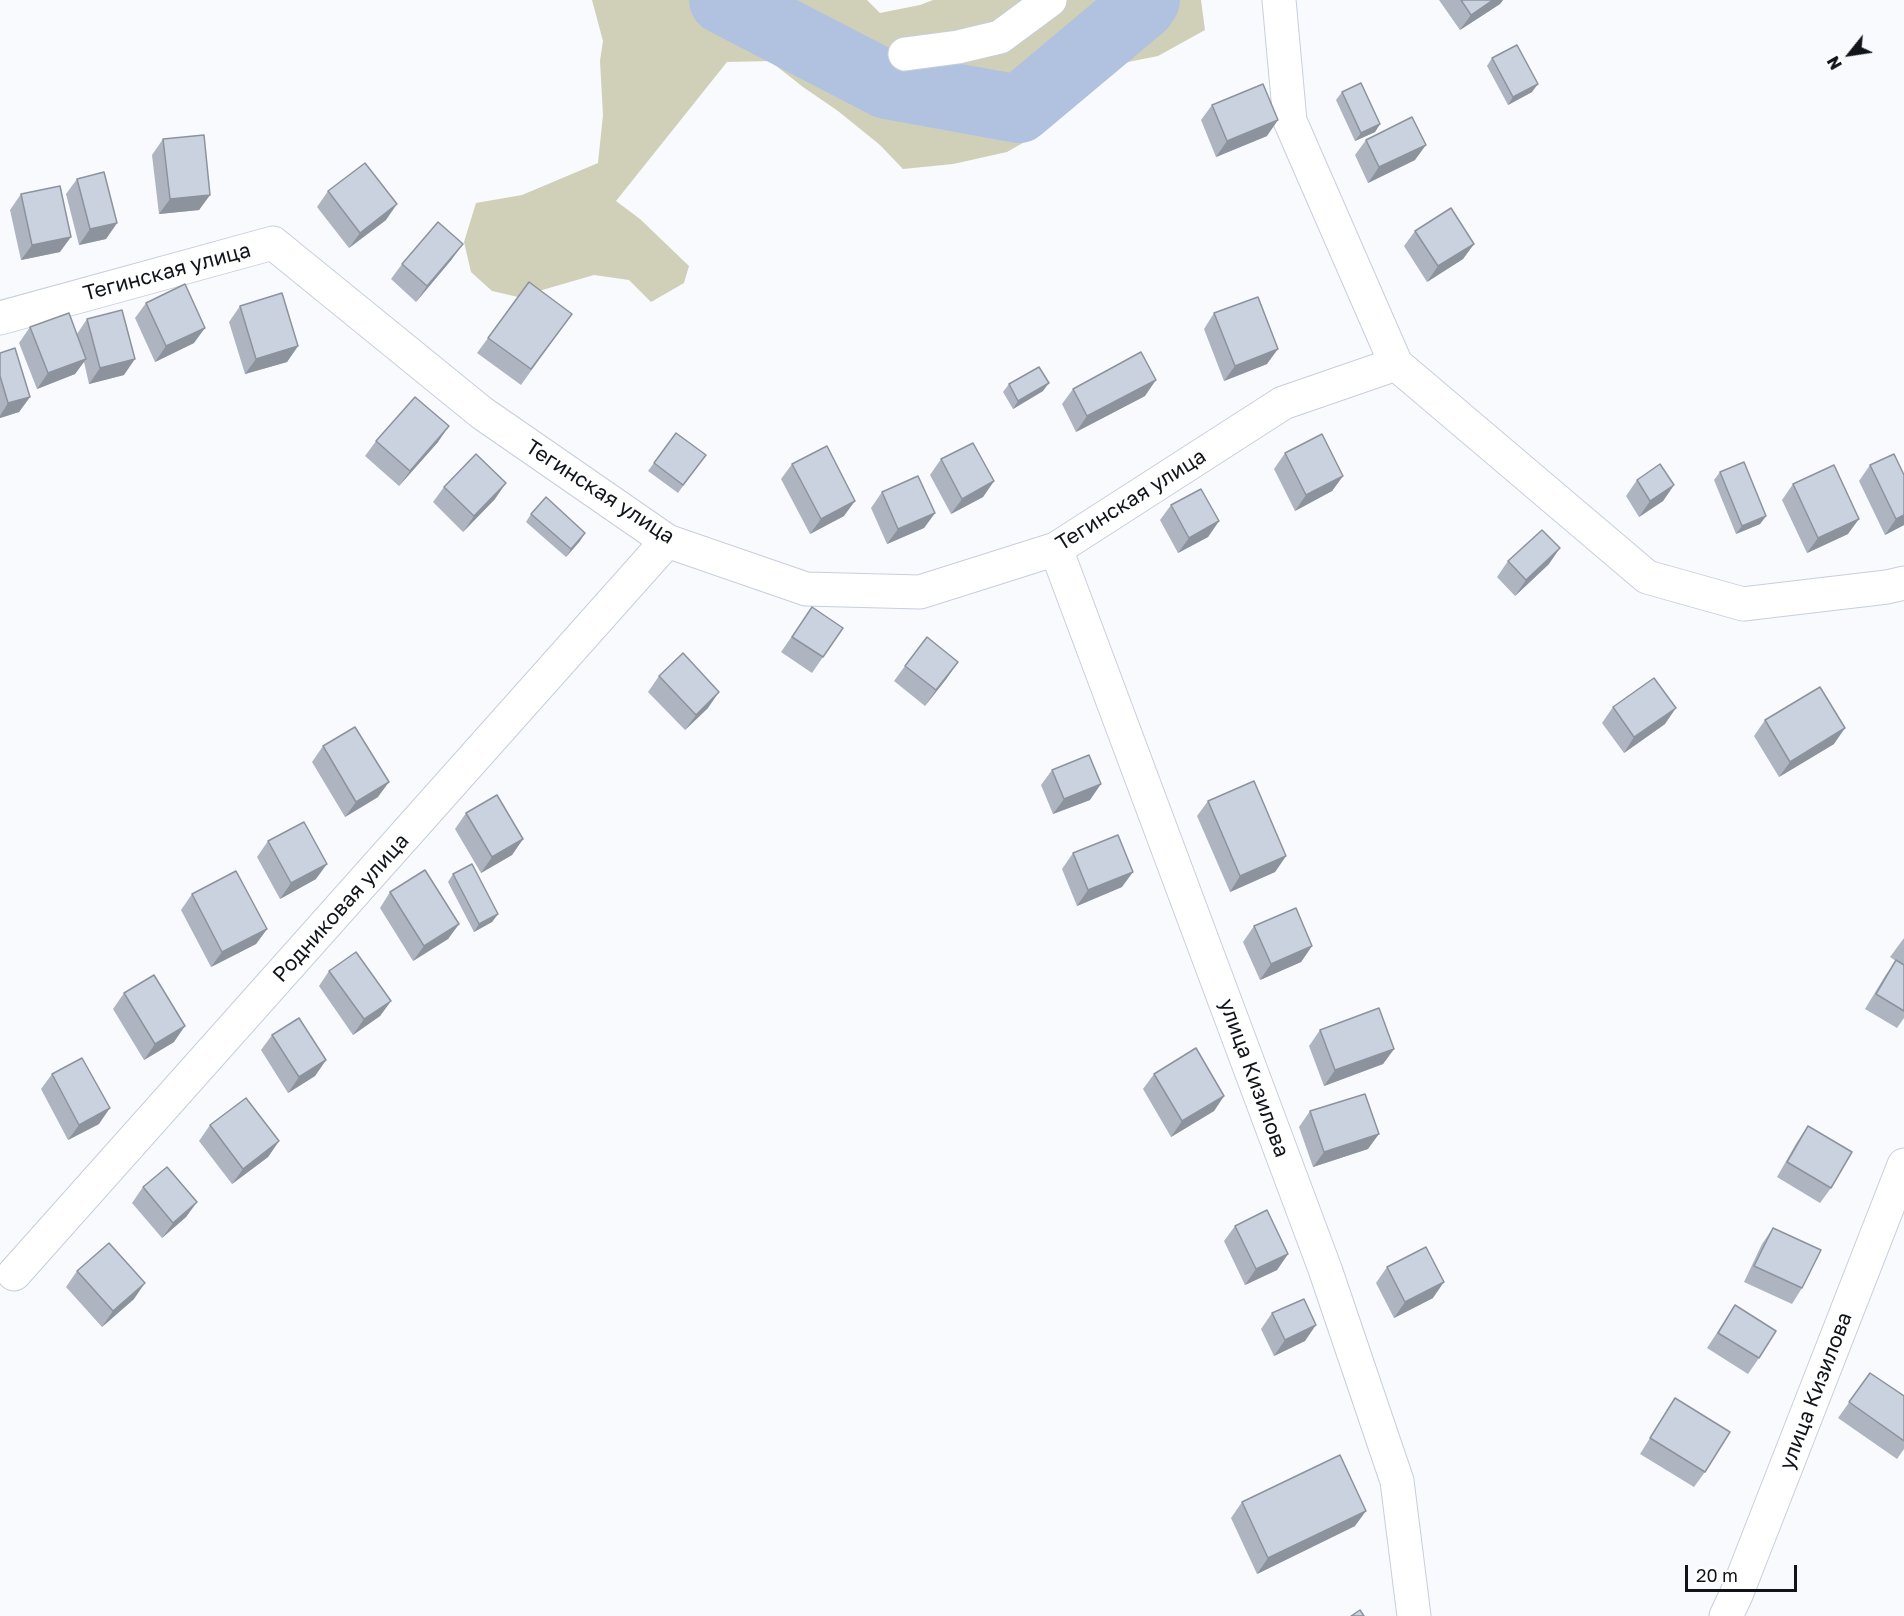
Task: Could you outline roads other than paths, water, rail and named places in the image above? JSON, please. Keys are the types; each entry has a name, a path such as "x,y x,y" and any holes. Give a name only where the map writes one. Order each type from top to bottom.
{"street":[{"path":"905,54 958,47 1000,37 1050,0"},
{"path":"1279,0 1290,121 1396,364 1647,577 1743,604 1904,583"},
{"name":"Тегинская улица","path":"0,318 273,243 482,413 667,541 806,589 920,592 1056,549 1283,403 1396,364"},
{"name":"Родниковая улица","path":"14,1274 667,541"},
{"name":"улица Кизилова","path":"1056,549 1325,1269 1397,1481 1414,1616"},
{"name":"улица Кизилова","path":"1726,1616 1904,1165"}],"waterway":[{"path":"723,0 887,85 1019,109 1142,6 1146,0"}]}
